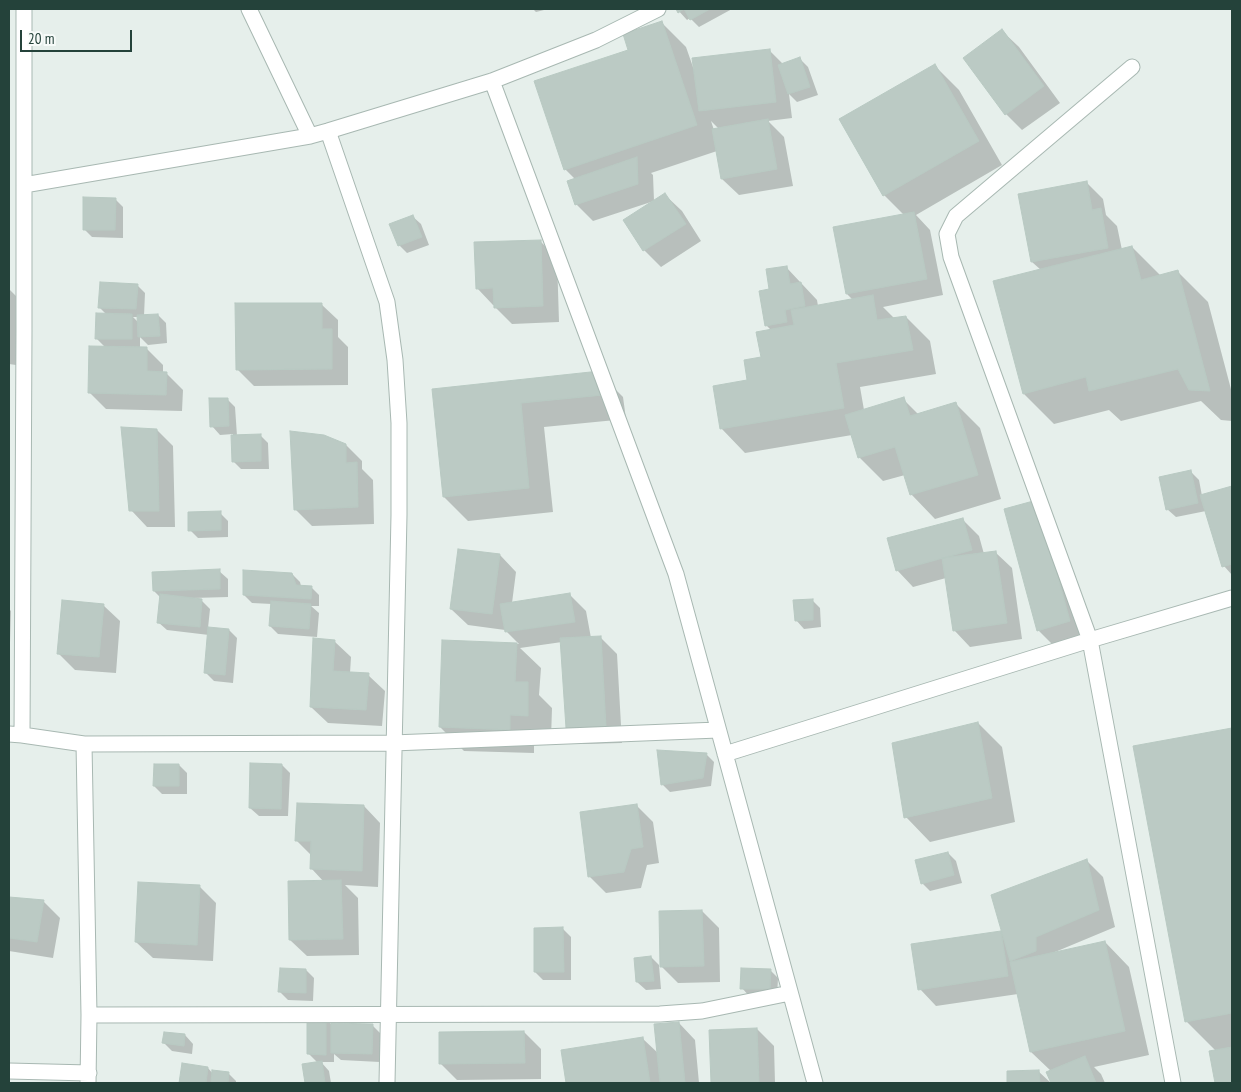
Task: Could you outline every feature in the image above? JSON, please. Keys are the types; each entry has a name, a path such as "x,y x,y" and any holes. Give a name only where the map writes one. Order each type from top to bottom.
{"street":[{"path":"24,9 24,330 15,735 84,744 393,743 718,730"},
{"path":"249,9 310,136"},
{"path":"24,185 310,136 492,81 596,40 658,9"},
{"path":"1132,67 956,216 947,234 951,257 1090,640 1173,1083"},
{"path":"492,81 676,574 815,1083"},
{"path":"328,131 387,302 395,360 399,423 387,1083"},
{"path":"725,754 1090,640 1232,598"},
{"path":"9,1071 88,1078 89,1016 84,744"},
{"path":"89,1016 660,1014 702,1011 790,993"}],"building":[{"path":"676,9 684,9 678,13"},
{"path":"684,9 710,9 690,20"},
{"path":"662,21 697,125 564,170 534,81 628,50 623,34"},
{"path":"1002,29 1044,86 1005,115 963,58"},
{"path":"770,49 776,102 699,111 692,58"},
{"path":"800,57 810,87 788,94 778,65"},
{"path":"935,64 979,141 883,196 839,119"},
{"path":"768,119 777,169 721,179 712,129"},
{"path":"637,157 638,184 575,205 567,181"},
{"path":"1087,181 1092,210 1101,208 1108,248 1031,262 1018,194"},
{"path":"665,193 686,224 643,251 623,220"},
{"path":"83,197 116,198 115,230 83,230"},
{"path":"914,212 927,279 846,294 833,227"},
{"path":"413,215 422,237 398,246 389,224"},
{"path":"541,240 543,306 494,308 493,288 476,289 474,242"},
{"path":"1132,246 1141,280 1178,270 1210,391 1189,390 1178,369 1089,391 1086,377 1023,394 993,281"},
{"path":"787,266 790,284 801,282 805,306 785,310 787,322 765,326 759,291 769,289 766,269"},
{"path":"100,282 138,284 136,309 98,308"},
{"path":"873,295 877,320 906,316 913,350 836,363 844,408 720,429 713,386 747,380 744,360 761,357 756,332 794,325 791,310"},
{"path":"235,303 322,303 322,329 332,329 332,369 236,370"},
{"path":"96,313 132,314 132,339 95,339"},
{"path":"158,314 160,336 138,337 137,315"},
{"path":"89,346 147,347 147,371 167,372 166,395 88,393"},
{"path":"600,371 603,395 521,403 529,488 443,497 432,389"},
{"path":"904,397 910,416 956,402 978,475 910,495 895,447 858,458 845,415"},
{"path":"209,398 228,398 229,426 210,427"},
{"path":"121,427 157,429 159,511 129,511"},
{"path":"290,431 324,435 346,444 346,463 357,462 358,507 294,510"},
{"path":"261,434 261,461 232,462 231,435"},
{"path":"1191,470 1198,503 1166,510 1159,477"},
{"path":"1232,486 1232,564 1222,567 1200,495"},
{"path":"1037,500 1070,621 1037,631 1004,509"},
{"path":"221,511 221,530 188,531 188,512"},
{"path":"963,518 972,550 896,571 887,538"},
{"path":"458,549 500,554 492,614 450,609"},
{"path":"996,551 1007,623 953,631 942,558"},
{"path":"220,569 220,589 153,591 152,572"},
{"path":"243,570 292,573 296,585 312,586 311,599 243,595"},
{"path":"570,593 575,622 505,632 500,604"},
{"path":"160,594 202,599 200,627 157,623"},
{"path":"813,599 813,620 795,621 793,600"},
{"path":"62,600 104,604 99,657 57,654"},
{"path":"271,601 311,604 309,629 269,626"},
{"path":"208,627 229,629 225,675 204,673"},
{"path":"601,636 606,727 566,728 560,638"},
{"path":"313,638 335,640 333,671 369,673 366,710 310,707"},
{"path":"442,640 517,643 515,682 528,682 528,716 510,715 510,730 439,727"},
{"path":"978,722 992,798 904,818 892,743"},
{"path":"1232,728 1232,1013 1185,1022 1133,746"},
{"path":"657,750 707,753 703,778 661,785"},
{"path":"250,763 282,764 281,809 249,808"},
{"path":"154,764 179,764 179,786 153,786"},
{"path":"297,803 364,805 362,871 310,869 311,841 295,841"},
{"path":"637,804 643,847 631,849 624,872 588,877 580,812"},
{"path":"948,852 954,875 921,884 915,860"},
{"path":"1087,859 1099,910 1036,937 1036,951 1010,961 991,895"},
{"path":"341,880 343,939 289,940 288,881"},
{"path":"138,882 200,885 197,945 135,942"},
{"path":"9,897 44,900 37,942 9,938"},
{"path":"702,910 704,966 660,967 659,911"},
{"path":"563,927 564,972 534,972 534,928"},
{"path":"1001,931 1008,976 918,990 911,944"},
{"path":"1105,941 1125,1031 1030,1052 1010,962"},
{"path":"651,956 654,981 636,982 634,958"},
{"path":"280,968 306,969 306,993 278,992"},
{"path":"741,968 771,969 770,989 740,989"},
{"path":"307,1018 326,1018 326,1055 307,1054"},
{"path":"679,1022 685,1083 660,1083 654,1024"},
{"path":"331,1023 373,1024 372,1054 331,1053"},
{"path":"757,1028 759,1083 711,1083 709,1030"},
{"path":"524,1031 525,1063 439,1064 439,1032"},
{"path":"164,1032 185,1034 184,1046 162,1043"},
{"path":"643,1037 650,1083 566,1083 561,1050"},
{"path":"1232,1047 1232,1083 1215,1083 1209,1051"},
{"path":"1085,1056 1096,1083 1051,1083 1046,1072"},
{"path":"322,1061 325,1083 305,1083 302,1064"},
{"path":"182,1063 208,1067 206,1083 179,1083"},
{"path":"212,1070 229,1072 228,1083 211,1083"},
{"path":"1039,1070 1040,1083 1007,1083 1007,1071"}]}
